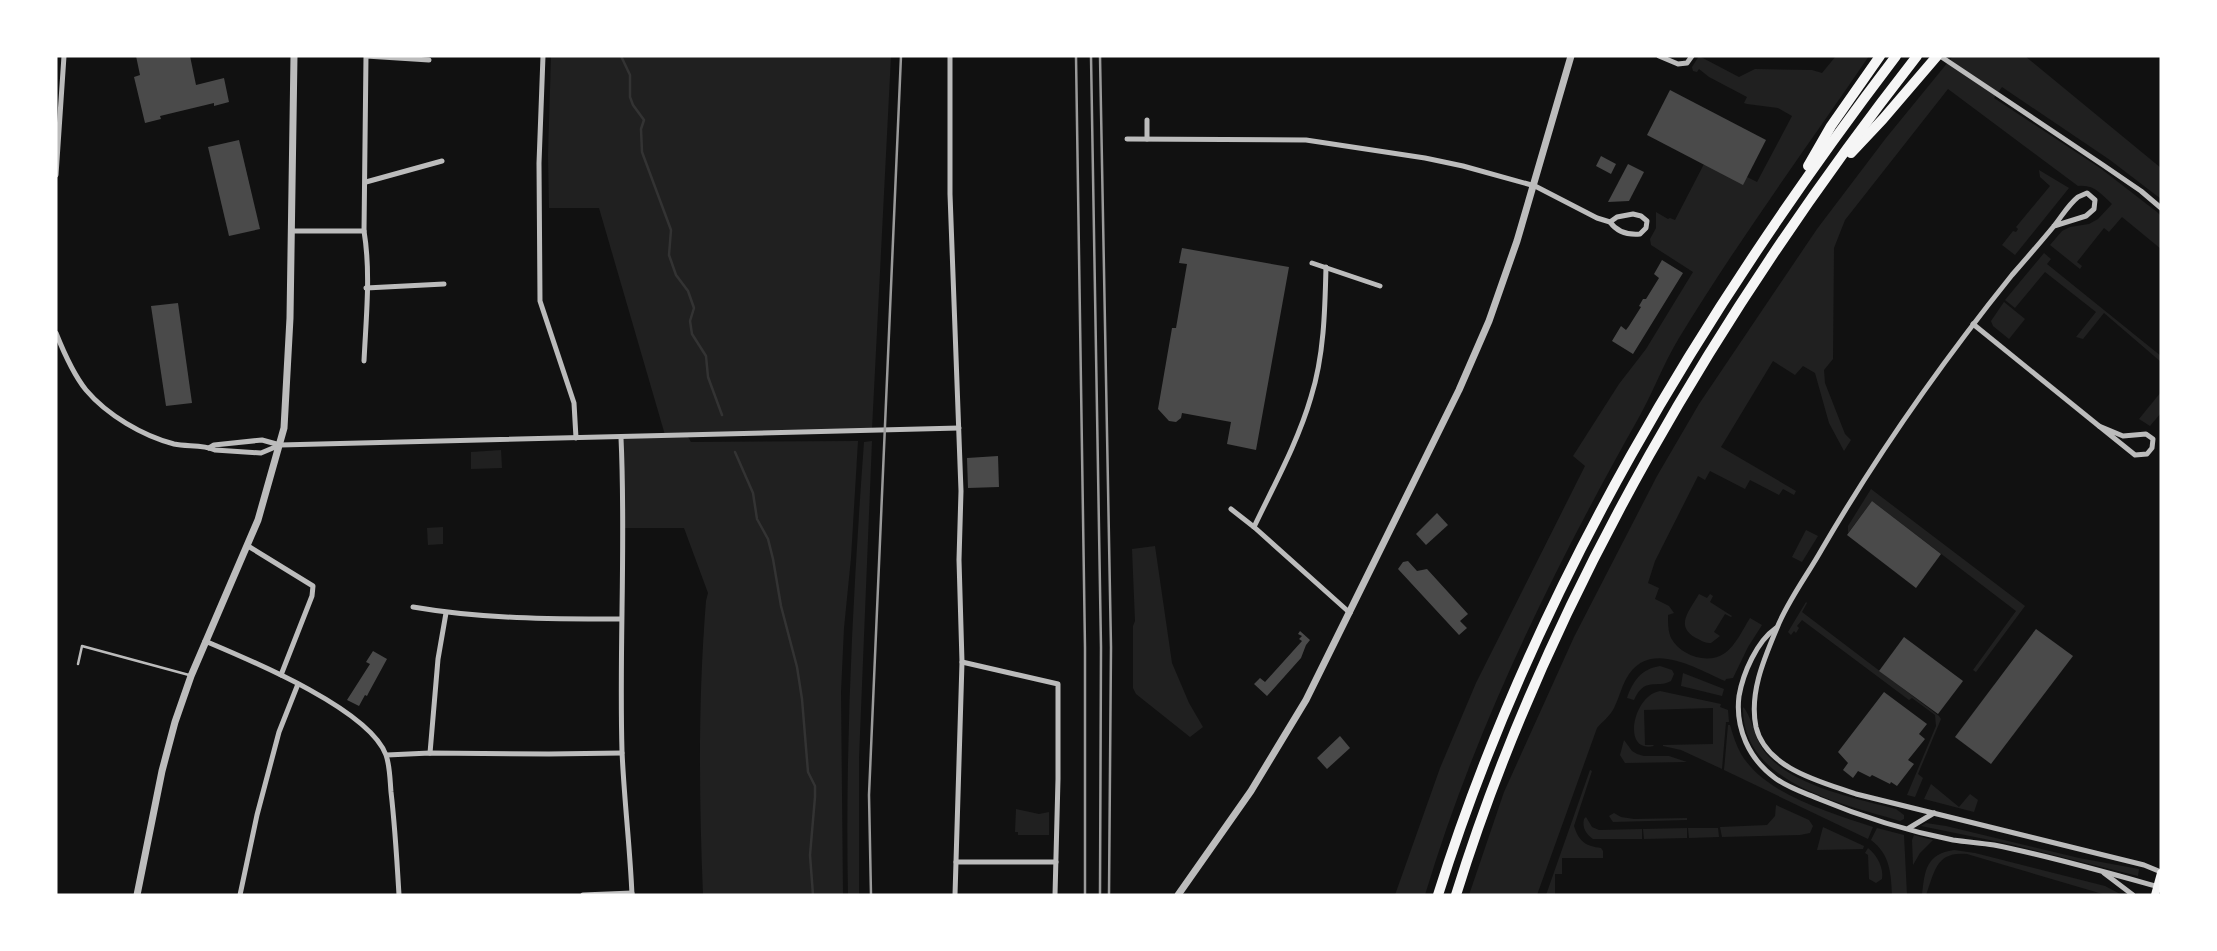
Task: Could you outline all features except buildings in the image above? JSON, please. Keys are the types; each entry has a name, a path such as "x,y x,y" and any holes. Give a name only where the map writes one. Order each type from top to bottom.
{"highway":[{"path":"1771,229 1831,126 1880,56"},
{"path":"1438,895 1496,736 1534,649 1574,564 1652,420 1708,327 1771,229 1896,56"},
{"path":"1820,187 1938,56"},
{"path":"1456,895 1487,804 1563,624 1600,549 1655,448 1716,345 1820,187 1915,59"}],"main road":[{"path":"2155,895 2159,887 2161,872"}],"street":[{"path":"56,175 64,56"},
{"path":"137,895 162,771 175,722 205,641 258,520 284,428 288,396 294,56"},
{"path":"364,361 367,245 364,231 366,56 429,60"},
{"path":"543,56 539,162 540,301 574,403 576,438"},
{"path":"950,56 950,194 961,491 959,560 962,662 955,895"},
{"path":"1178,895 1251,791 1282,742 1350,613 1452,405 1500,290 1535,186 1571,56"},
{"path":"1659,56 1678,64 1687,63 1692,56"},
{"path":"1938,56 2103,164 2161,208"},
{"path":"1147,120 1147,139"},
{"path":"1127,139 1306,140 1437,160 1535,186 1597,218 1610,222 1620,231 1633,235 1640,234 1646,228 1647,221 1641,216 1633,214 1617,217 1610,222"},
{"path":"366,182 442,161"},
{"path":"2054,226 2086,216 2094,209 2095,200 2087,193 2081,195 2038,243 1973,324 1930,382 1851,499 1777,628 1759,674 1755,694 1756,727 1760,737 1772,753 1786,766 1811,778 1856,794 2144,866 2161,872"},
{"path":"292,231 364,231"},
{"path":"1312,263 1380,286"},
{"path":"1254,527 1302,425 1312,395 1324,319 1326,267"},
{"path":"366,288 444,284"},
{"path":"1973,324 2099,426 2135,455 2147,454 2152,448 2153,439 2146,434 2123,436 2099,426"},
{"path":"56,333 67,359 87,391 120,420 146,434 175,444 215,450 260,453 280,445"},
{"path":"209,448 214,445 262,440 280,445 621,438 700,433 959,428"},
{"path":"583,895 632,894 622,752 620,619 624,533 621,438"},
{"path":"1231,509 1254,527 1350,613"},
{"path":"248,546 313,586 312,596 281,675"},
{"path":"413,608 505,618 620,619"},
{"path":"430,753 438,660 446,613"},
{"path":"1777,628 1768,634 1752,660 1740,693 1738,706 1740,726 1752,755 1762,767 1785,784 1833,805 1909,828 1953,840 1995,846 2159,887"},
{"path":"205,641 298,684 349,715 370,732 387,755 394,818 399,895"},
{"path":"962,662 1058,684 1055,895"},
{"path":"240,895 257,815 279,732 298,684"},
{"path":"387,755 622,752"},
{"path":"1909,828 1934,813"},
{"path":"956,862 1056,862"},
{"path":"2102,872 2133,895"}],"lane":[{"path":"78,664 82,646 191,676"}],"shaded area":[{"path":"551,56 891,56 872,429 687,435 691,442 858,441 841,692 843,895 703,895 700,711 703,638 708,593 684,528 623,528 621,438 665,435 599,208 549,208 548,155"},
{"path":"1699,56 1739,77 1755,69 1812,70 1822,73 1836,56 1869,56 1748,231 1673,348 1643,409 1546,592 1518,651 1467,771 1425,895 1395,895 1440,768 1476,683 1585,466 1573,456 1619,384 1646,349 1693,272 1651,245 1650,239 1656,228 1656,212 1668,219 1675,220 1704,164 1747,177 1757,182 1792,116 1778,108 1744,103 1747,97 1709,77 1699,69 1697,72 1693,71 1692,67"},
{"path":"1953,56 2025,56 2161,168 2161,199 2110,160 2002,87 1994,98 2100,168 2157,212 2161,216 2161,249 2122,217 2109,232 2104,228 2077,262 2082,266 2080,269 2050,245 2062,231 2070,227 2089,224 2098,219 2112,204 2093,188 2078,186 1948,89 1845,220 1834,248 1833,359 1824,370 1825,383 1845,434 1851,440 1844,451 1829,423 1815,373 1803,366 1795,375 1773,361 1721,447 1796,491 1794,495 1783,489 1779,495 1750,480 1745,489 1710,471 1705,480 1698,476 1655,561 1648,583 1659,588 1655,599 1669,606 1674,613 1668,615 1668,627 1671,638 1681,650 1695,657 1718,657 1733,646 1750,618 1762,625 1748,647 1733,678 1726,679 1725,681 1686,664 1659,658 1647,660 1635,667 1626,679 1613,711 1597,728 1537,895 1469,895 1504,792 1574,637 1657,476 1699,404 1817,229 1886,138"},
{"path":"2039,170 2069,188 2015,255 2002,245 2013,231 2016,232 2018,229 2016,227 2050,186 2040,177"},
{"path":"2044,253 2051,259 2047,264 2161,356 2161,362 2104,313 2083,339 2076,337 2096,312 2045,272 2015,308 2005,300"},
{"path":"2004,302 2025,319 2009,339 1993,326 1991,321"},
{"path":"2161,392 2161,413 2150,426 2139,419"},
{"path":"872,441 859,758 859,895 848,895 849,725 856,555 864,442"},
{"path":"501,450 502,468 471,469 471,452"},
{"path":"1871,489 2025,606 1976,672 1973,670 2016,611 1872,501 1848,533 1848,526"},
{"path":"443,527 443,544 428,545 427,528"},
{"path":"1806,530 1818,536 1802,562 1792,557"},
{"path":"1155,546 1172,663 1189,703 1203,727 1190,737 1136,694 1133,688 1133,626 1135,621 1132,549"},
{"path":"1699,594 1707,598 1710,594 1713,596 1710,602 1732,616 1725,614 1714,632 1720,636 1711,643 1696,638 1686,628 1685,623 1688,612"},
{"path":"1806,602 1802,612 1941,719 1918,774 1923,778 1915,797 1907,795 1936,726 1935,715 1912,698 1909,700 1802,620 1797,626 1799,628 1796,633 1794,631 1791,635 1788,632"},
{"path":"1660,666 1672,670 1674,674 1671,681 1651,684 1642,688 1634,700 1627,698 1635,681 1643,673"},
{"path":"1683,673 1724,689 1722,696 1681,686"},
{"path":"1660,691 1721,704 1720,707 1728,710 1729,722 1726,722 1722,769 1681,750 1663,746 1713,744 1713,708 1644,710 1645,745 1654,746 1644,746 1637,741 1634,733 1634,723 1638,712 1643,702 1651,695"},
{"path":"1743,707 1764,751 1775,763 1807,782 1825,789 1896,809 1904,815 1904,819 1900,821 1851,807 1799,786 1777,772 1759,754 1747,733"},
{"path":"1728,725 1730,725 1741,754 1766,781 1782,791 1818,808 1873,827 1868,839 1724,770"},
{"path":"1624,740 1632,751 1637,754 1644,756 1669,756 1687,762 1625,763 1620,755"},
{"path":"1590,770 1592,771 1574,826 1578,836 1584,842 1601,848 1603,858 1562,858 1562,874 1555,874 1555,895 1546,895"},
{"path":"1931,784 1959,807 1970,794 1978,800 1974,812 1924,799"},
{"path":"1776,805 1809,820 1813,826 1810,833 1800,835 1722,837 1720,827 1767,825 1775,816"},
{"path":"1016,809 1039,814 1049,812 1049,835 1018,835 1018,832 1015,832"},
{"path":"1614,813 1621,817 1634,819 1687,818 1687,820 1613,822 1609,816"},
{"path":"1586,817 1592,827 1599,830 1642,829 1642,839 1593,839 1584,828 1584,819"},
{"path":"1926,823 1946,826 2079,858 2139,869 2138,876 2014,845 1921,826"},
{"path":"1823,827 1864,846 1863,849 1817,850"},
{"path":"1687,828 1687,838 1644,839 1643,829"},
{"path":"1688,828 1718,828 1719,837 1689,838"},
{"path":"1877,828 1904,835 1907,895 1892,895 1890,872 1886,858 1871,840"},
{"path":"1914,835 1933,840 1920,853 1913,865 1912,840"},
{"path":"1868,848 1877,858 1882,870 1882,879 1876,883 1869,879 1868,855 1865,853"},
{"path":"1954,850 1975,853 2105,886 2122,895 2106,895 1967,854 1957,854 1943,859 1938,864 1926,895 1922,895 1924,878 1932,859 1945,852"}],"waterway":[{"path":"621,56 630,75 630,97 633,105 644,120 641,129 642,152 671,230 669,255 676,275 688,291 694,308 690,321 692,334 706,356 708,377 722,415"},
{"path":"735,452 753,493 757,519 768,539 781,606 797,667 802,699 808,772 815,786 810,855 813,895"}],"railway":[{"path":"871,895 869,795 901,56"},
{"path":"1076,56 1085,648 1085,895"},
{"path":"1091,56 1101,647 1100,895"},
{"path":"1100,56 1111,647 1109,895"}]}
